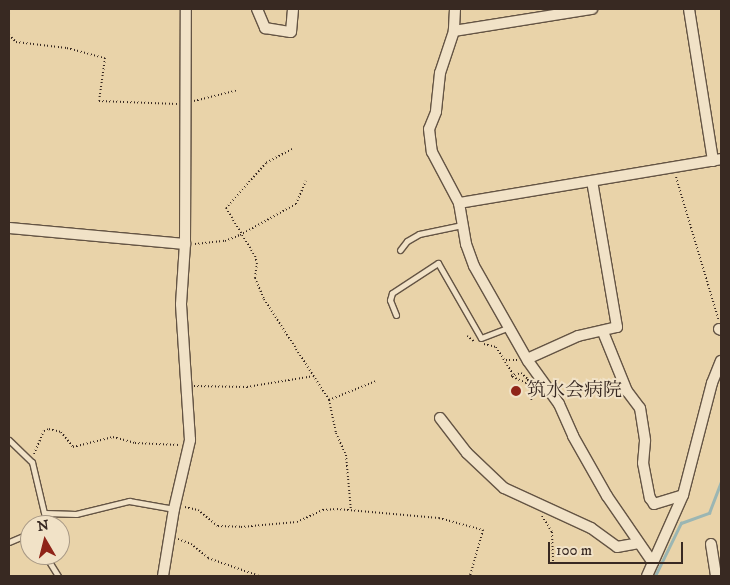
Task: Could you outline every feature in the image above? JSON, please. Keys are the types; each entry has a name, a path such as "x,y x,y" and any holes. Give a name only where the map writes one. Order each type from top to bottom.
{"street":[{"path":"163,576 168,536 188,448 189,386 181,304 185,244 184,104 186,9"},
{"path":"257,9 265,28 291,32 293,9"},
{"path":"455,9 454,30 440,73 429,137 440,171 459,202 474,266 527,359 551,392 602,487 653,563"},
{"path":"454,30 592,9"},
{"path":"459,202 717,160 688,9"},
{"path":"527,359 578,336 603,332 616,327 617,321 592,181"},
{"path":"9,228 185,244"},
{"path":"603,332 627,391 640,408 644,441 642,463 650,498 654,504 683,495"},
{"path":"647,576 683,495 712,383 721,362"},
{"path":"440,418 467,453 504,488 591,528 617,547 639,542"},
{"path":"711,544 716,576"}],"lane":[{"path":"400,250 407,241 419,234 463,225"},
{"path":"396,315 390,300 392,293 438,263 482,338 509,327"},
{"path":"9,440 31,461 45,513 76,514 129,501 174,508"},
{"path":"51,565 58,576"}],"path":[{"path":"9,13 11,9"},
{"path":"9,35 16,42 67,48 105,58 99,101 184,104 238,90"},
{"path":"292,149 266,163 226,208 258,263 255,278 264,299 329,400 336,433 346,455 352,511"},
{"path":"673,167 720,328"},
{"path":"185,244 225,241 240,235 296,204 306,181"},
{"path":"467,336 469,340 496,347 513,374 513,380 526,383 528,380"},
{"path":"513,374 521,373 532,385 531,402"},
{"path":"189,386 247,387 314,376"},
{"path":"329,400 376,381"},
{"path":"31,461 44,431 49,429 61,432 73,447 113,437 135,443 175,443 188,448"},
{"path":"539,504 540,513 552,532 553,561"},
{"path":"174,508 198,510 218,526 241,527 297,522 323,510 439,518 483,530 470,576"},
{"path":"168,536 191,544 208,558 259,576"}],"waterway":[{"path":"655,576 681,523 709,513 721,481"}],"place":[{"name":"筑水会病院","path":"516,391"}]}
